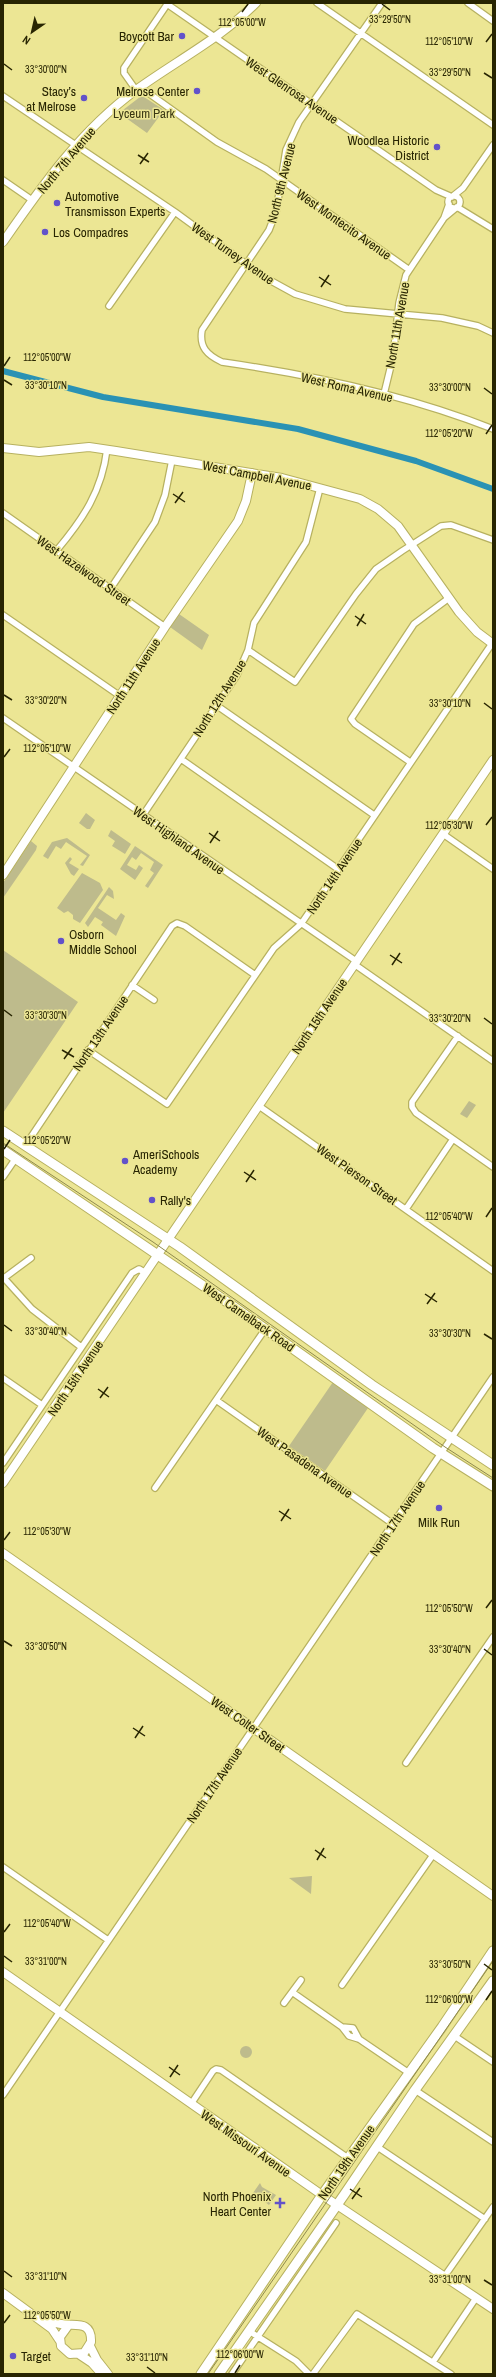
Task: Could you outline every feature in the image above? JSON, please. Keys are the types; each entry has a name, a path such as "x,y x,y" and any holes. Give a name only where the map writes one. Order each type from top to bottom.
{"main road":[{"name":"West Camelback Road","path":"3,1131 169,1239 372,1385 493,1465"},
{"name":"West Camelback Road","path":"3,1150 266,1328 441,1454 493,1486"},
{"name":"North 19th Avenue","path":"201,2374 322,2195 409,2073 493,1951"},
{"name":"North 19th Avenue","path":"219,2374 337,2206 376,2146 453,2035 493,1981"}],"street":[{"name":"West Glenrosa Avenue","path":"168,3 214,37 312,103 436,190 448,203 458,205"},
{"path":"138,88 124,68 168,3"},
{"name":"North 7th Avenue","path":"3,242 32,200 75,144 96,123 138,88 214,37 256,3"},
{"path":"317,3 493,125"},
{"name":"North 9th Avenue","path":"202,347 202,330 269,230 276,212 286,150 299,122 382,3"},
{"path":"468,3 493,21"},
{"name":"West Montecito Avenue","path":"138,88 217,142 281,180 408,269"},
{"name":"West Turney Avenue","path":"3,96 174,212 247,264 295,294 345,309 442,318 478,326 493,332"},
{"path":"453,197 463,188 493,145"},
{"path":"3,180 32,200"},
{"path":"463,188 458,205 468,209 469,213 493,230"},
{"name":"West Glenrosa Avenue","path":"436,190 453,197 458,205"},
{"name":"North 11th Avenue","path":"444,218 448,203 453,197"},
{"name":"North 11th Avenue","path":"384,394 396,341 402,285 408,269 444,218 458,205"},
{"path":"109,306 174,212"},
{"name":"West Roma Avenue","path":"202,347 210,356 222,362 312,378 384,394 493,429"},
{"name":"West Campbell Avenue","path":"3,448 39,452 89,447 107,449 252,472 282,478 360,499 378,509 398,526 465,619 493,643"},
{"path":"57,550 94,498 103,472 107,449"},
{"path":"111,588 155,522 165,494 172,460"},
{"name":"North 11th Avenue","path":"3,874 165,626 238,521 246,501 252,472"},
{"name":"North 12th Avenue","path":"143,815 237,675 248,650 254,623 297,559 306,542 320,488"},
{"name":"West Hazelwood Street","path":"3,513 165,626"},
{"path":"248,650 295,682 356,594 376,569 431,530 441,526 451,525 493,540"},
{"path":"410,762 355,724 351,719 414,624 449,598"},
{"path":"3,615 120,696"},
{"name":"North 14th Avenue","path":"88,1050 168,1104 274,948 300,924 493,643"},
{"path":"216,705 374,815"},
{"name":"West Highland Avenue","path":"3,718 300,924 493,1061"},
{"path":"181,759 338,869"},
{"name":"North 15th Avenue","path":"3,1483 493,760"},
{"path":"443,834 493,869"},
{"name":"North 13th Avenue","path":"25,1146 172,926 177,923 185,926 255,976"},
{"path":"132,985 154,1000"},
{"path":"458,1036 412,1102 412,1107 416,1113 493,1167"},
{"name":"West Pierson Street","path":"259,1106 493,1271"},
{"path":"406,1210 454,1139"},
{"path":"3,1177 16,1158"},
{"path":"32,1258 3,1277 32,1309 81,1347"},
{"name":"North 15th Avenue","path":"3,1463 132,1273 139,1269 146,1273"},
{"path":"103,1316 112,1323"},
{"path":"155,1488 266,1328"},
{"name":"North 17th Avenue","path":"3,2095 493,1377"},
{"path":"3,1378 42,1406"},
{"name":"West Pasadena Avenue","path":"216,1400 393,1524"},
{"name":"West Colter Street","path":"3,1553 493,1896"},
{"path":"406,1763 493,1637"},
{"path":"342,1985 433,1855"},
{"path":"3,1867 108,1940"},
{"name":"West Missouri Avenue","path":"3,1972 337,2206 493,2309"},
{"path":"284,2003 300,1980"},
{"path":"292,1992 342,2027 349,2036 359,2039 409,2073"},
{"path":"342,2027 353,2028 359,2039"},
{"path":"453,2035 493,2062"},
{"path":"191,2104 216,2068 227,2074 348,2158"},
{"path":"415,2090 493,2142"},
{"path":"376,2146 485,2218"},
{"path":"444,2277 493,2207"},
{"path":"232,2374 336,2223"},
{"path":"3,2293 37,2316 56,2332 66,2352 80,2355 92,2363 101,2374"},
{"path":"433,2362 476,2298"},
{"path":"313,2374 357,2314 451,2374"},
{"path":"37,2316 68,2326 81,2325 89,2331 91,2338 90,2346 97,2360 108,2374"},
{"path":"60,2342 61,2332 68,2326"},
{"path":"249,2331 296,2361 309,2374"},
{"path":"80,2355 90,2346"}],"green space":[{"name":"Lyceum Park","path":"140,97 144,97 164,110 147,133 119,113"},
{"path":"179,614 209,635 202,650 170,627"},
{"path":"86,813 95,820 90,829 87,829 79,823"},
{"path":"111,830 131,844 125,854 112,846 115,841 108,836"},
{"path":"67,838 90,855 83,866 80,865 87,856 66,842 61,849 56,846 48,859 43,856 52,842"},
{"path":"31,841 37,846 36,850 3,898 3,883"},
{"path":"135,846 163,865 148,888 145,886 154,873 150,870 154,862 141,853 136,860 132,857 127,865 136,870 139,865 143,868 135,880 120,869"},
{"path":"70,857 72,859 69,863 79,869 74,876 71,874 65,863"},
{"path":"82,873 100,883 103,890 80,923 73,919 73,915 68,911 64,913 57,908"},
{"path":"109,887 113,891 114,899 107,895 98,908 116,920 121,913 125,916 116,936 101,925 103,922 95,917 88,927 85,923"},
{"path":"3,950 78,1002 3,1113"},
{"path":"469,1101 476,1105 467,1118 460,1114"},
{"path":"333,1382 368,1408 325,1471 289,1446"},
{"path":"312,1876 311,1894 289,1878"},
{"path":"244,2046 248,2046 252,2052 248,2058 244,2058 240,2054 240,2050"},
{"path":"260,2183 262,2187 276,2195 269,2205 253,2193"}],"waterway":[{"path":"3,371 103,397 298,429 416,461 493,489"}],"tram line":[{"path":"3,1143 153,1242 445,1447 493,1478"},
{"path":"208,2374 493,1961"}],"place":[{"name":"Boycott Bar","path":"182,36"},
{"name":"Melrose Center","path":"197,91"},
{"name":"Stacy’s at Melrose","path":"84,98"},
{"name":"Woodlea Historic District","path":"437,147"},
{"name":"Automotive Transmisson Experts","path":"57,203"},
{"name":"Los Compadres","path":"45,232"},
{"name":"Osborn Middle School","path":"61,941"},
{"name":"AmeriSchools Academy","path":"125,1161"},
{"name":"Rally's","path":"152,1200"},
{"name":"Milk Run","path":"439,1508"},
{"name":"North Phoenix Heart Center","path":"280,2203"},
{"name":"Target","path":"13,2356"}]}
